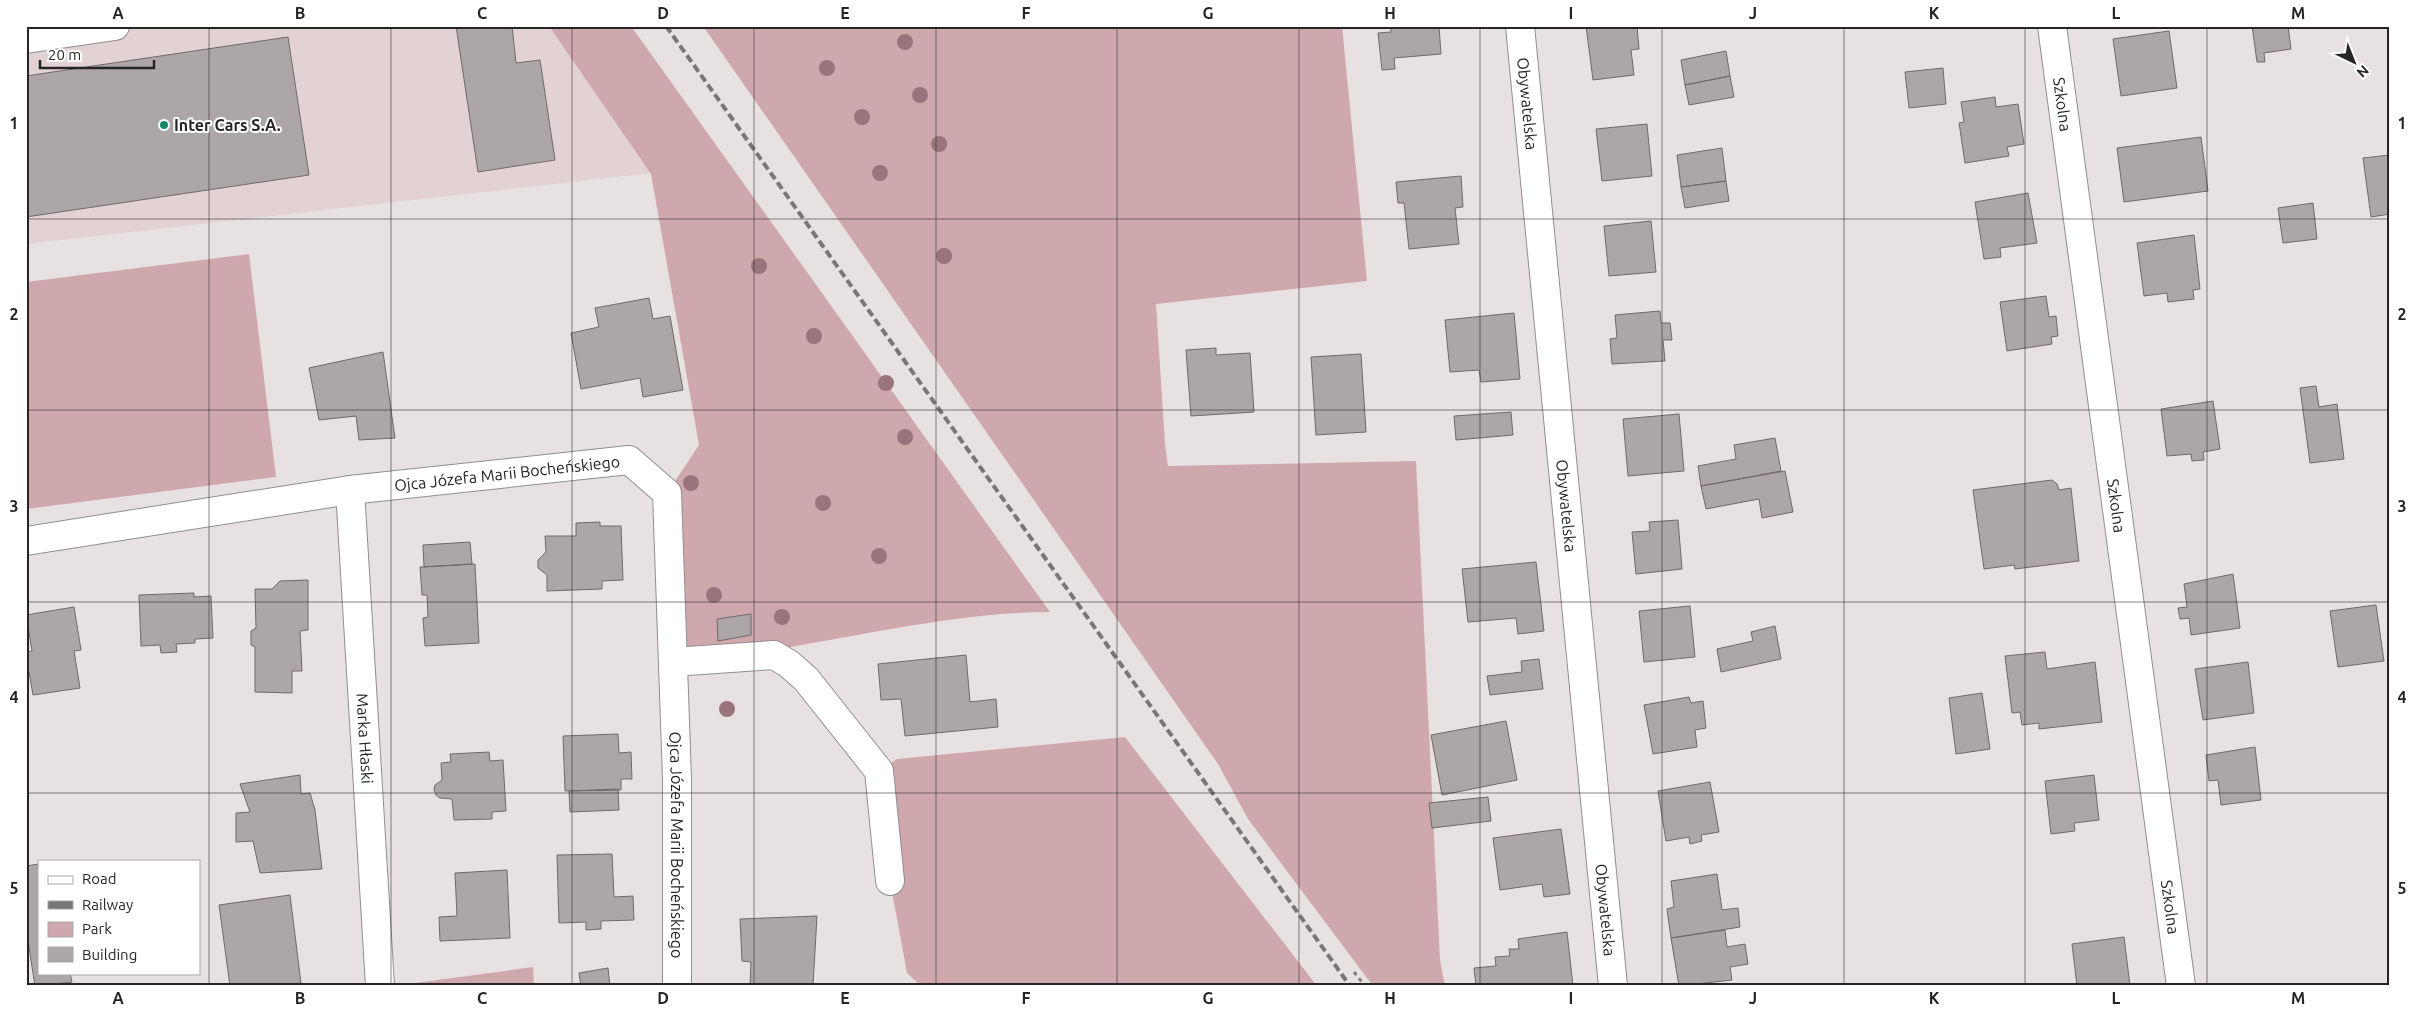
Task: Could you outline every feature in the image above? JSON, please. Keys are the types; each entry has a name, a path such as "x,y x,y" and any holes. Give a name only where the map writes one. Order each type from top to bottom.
{"street":[{"path":"26,39 114,26"},
{"name":"Obywatelska","path":"1520,26 1614,986"},
{"name":"Szkolna","path":"2052,26 2181,986"},
{"name":"Ojca Józefa Marii Bocheńskiego","path":"26,541 350,490 629,460 667,493 678,779 677,986"},
{"name":"Marka Hłaski","path":"350,490 380,986"},
{"path":"673,662 774,655 789,664 806,679 879,771 890,881"}],"path":[{"path":"1354,972 1365,986"}],"shaded area":[{"path":"26,26 549,26 651,173 26,244"}],"green space":[{"path":"549,26 631,26 1050,612 1002,614 955,619 767,651 673,662 667,493 699,445 651,174"},
{"path":"703,26 1342,26 1367,281 1156,304 1165,444 1168,466 1416,461 1440,960 1445,986 1373,986 1248,819 1218,764"},
{"path":"249,254 276,477 26,509 26,282"},
{"path":"1125,737 1317,986 921,986 907,973 890,881 879,771 897,759"},
{"path":"533,967 534,986 408,986 408,984"}],"building":[{"path":"456,26 512,26 516,63 540,60 555,160 478,172"},
{"path":"1391,26 1439,26 1441,54 1394,58 1395,69 1382,70 1378,33 1391,32"},
{"path":"1586,26 1637,26 1639,49 1631,50 1634,75 1593,80"},
{"path":"2252,26 2288,26 2291,49 2264,53 2265,62 2257,62"},
{"path":"2169,31 2177,88 2121,96 2113,39"},
{"name":"Inter Cars S.A.","path":"288,37 309,175 26,217 26,76"},
{"path":"1726,51 1730,76 1685,85 1681,60"},
{"path":"1943,68 1946,104 1909,108 1905,72"},
{"path":"1730,76 1734,97 1689,105 1685,85"},
{"path":"1995,97 1996,107 2018,104 2024,144 2007,147 2009,156 1965,163 1959,123 1964,122 1961,102"},
{"path":"1647,124 1652,176 1602,181 1596,129"},
{"path":"2201,137 2208,191 2124,202 2117,148"},
{"path":"1722,148 1726,181 1681,187 1677,155"},
{"path":"2390,155 2390,214 2371,217 2363,158"},
{"path":"1461,176 1463,207 1455,208 1459,244 1409,249 1404,203 1398,203 1396,182"},
{"path":"1726,181 1729,201 1685,208 1681,187"},
{"path":"2028,193 2037,243 2000,248 2001,257 1984,259 1975,202"},
{"path":"2313,203 2317,239 2283,243 2278,208"},
{"path":"1651,221 1656,272 1609,276 1604,226"},
{"path":"2194,235 2200,289 2193,290 2194,299 2168,302 2167,293 2144,296 2137,243"},
{"path":"2046,296 2049,317 2056,316 2058,336 2051,337 2052,344 2007,351 2000,302"},
{"path":"649,298 653,319 670,316 683,390 643,397 640,378 581,389 571,333 599,327 595,308"},
{"path":"1660,311 1661,323 1670,323 1672,340 1663,340 1665,361 1612,364 1610,339 1617,338 1615,315"},
{"path":"1514,313 1520,379 1481,382 1479,370 1450,372 1445,320"},
{"path":"1216,348 1216,355 1250,353 1254,412 1191,416 1186,350"},
{"path":"383,352 395,438 359,440 356,416 319,420 309,368"},
{"path":"1361,354 1366,432 1316,435 1311,357"},
{"path":"2316,386 2319,407 2337,404 2344,459 2310,463 2300,388"},
{"path":"2213,401 2220,449 2203,452 2204,460 2192,461 2191,454 2167,456 2161,409"},
{"path":"1511,412 1513,435 1456,440 1454,416"},
{"path":"1679,414 1684,471 1628,476 1623,419"},
{"path":"1775,438 1781,471 1701,486 1698,466 1736,459 1734,445"},
{"path":"1785,471 1793,512 1762,518 1759,499 1706,509 1701,486"},
{"path":"2052,480 2057,484 2059,490 2071,488 2079,561 2015,569 2014,565 1984,569 1973,490"},
{"path":"1678,520 1682,569 1636,574 1632,532 1650,531 1649,522"},
{"path":"600,522 600,526 621,526 623,580 602,581 602,589 547,591 547,575 538,568 538,560 546,552 545,536 576,536 576,523"},
{"path":"470,542 472,564 424,567 423,545"},
{"path":"1536,562 1544,631 1518,634 1516,618 1468,622 1462,569"},
{"path":"475,564 479,643 425,646 423,618 428,617 427,595 422,595 420,567"},
{"path":"2233,574 2240,628 2191,635 2189,618 2180,619 2178,608 2187,607 2184,584"},
{"path":"308,580 308,630 300,631 302,671 292,671 292,693 255,692 255,647 251,645 251,631 256,628 255,589 272,589 280,581"},
{"path":"194,593 194,597 211,596 213,638 195,639 195,643 176,644 177,652 161,653 160,645 141,646 139,595"},
{"path":"2376,605 2384,661 2338,667 2330,611"},
{"path":"1690,606 1695,657 1644,662 1639,611"},
{"path":"74,607 81,650 74,651 80,688 33,695 29,672 26,673 26,652 32,651 26,615"},
{"path":"751,614 751,635 718,641 717,619"},
{"path":"1775,626 1781,659 1721,672 1717,649 1753,641 1751,632"},
{"path":"2045,652 2047,669 2095,662 2102,722 2039,729 2039,723 2022,725 2020,712 2012,713 2005,656"},
{"path":"966,655 970,702 996,699 998,727 905,736 901,699 881,700 878,664"},
{"path":"1539,659 1543,689 1490,695 1487,676 1522,672 1521,661"},
{"path":"2248,662 2254,713 2203,720 2195,669"},
{"path":"1982,693 1990,749 1956,754 1949,698"},
{"path":"1689,697 1691,703 1703,701 1706,728 1695,730 1697,747 1653,754 1644,705"},
{"path":"1506,721 1517,780 1442,795 1431,735"},
{"path":"618,734 619,753 631,752 632,779 621,779 621,790 565,791 563,736"},
{"path":"2255,747 2261,800 2221,805 2218,780 2209,781 2206,755"},
{"path":"489,752 490,761 503,760 506,811 492,812 492,819 454,820 452,799 440,798 434,790 435,785 442,780 441,763 451,762 450,754"},
{"path":"300,775 301,794 310,793 315,810 322,869 260,873 253,841 236,842 236,813 250,812 240,784"},
{"path":"2094,775 2099,820 2074,823 2075,831 2051,834 2045,781"},
{"path":"1710,782 1719,832 1701,835 1702,841 1690,844 1689,837 1666,841 1658,791"},
{"path":"618,789 619,810 570,812 569,791"},
{"path":"1488,797 1491,821 1432,828 1429,803"},
{"path":"1561,829 1570,894 1544,897 1542,884 1500,890 1493,838"},
{"path":"612,854 614,897 633,896 634,920 601,921 601,929 586,930 586,922 559,923 557,855"},
{"path":"38,864 38,974 70,974 72,982 35,986 26,928 26,866"},
{"path":"507,870 510,938 440,941 439,917 457,916 455,873"},
{"path":"1717,874 1722,910 1738,908 1740,927 1671,938 1667,909 1674,907 1671,881"},
{"path":"290,895 301,983 284,986 230,986 219,905"},
{"path":"817,916 813,986 750,986 751,962 742,961 740,919"},
{"path":"1725,930 1727,947 1745,944 1748,964 1730,967 1732,980 1679,986 1671,938"},
{"path":"1567,932 1573,986 1476,986 1474,968 1496,966 1495,957 1510,956 1509,949 1519,949 1518,939"},
{"path":"2124,937 2130,986 2077,986 2072,944"},
{"path":"608,968 610,986 581,986 579,973"}],"railway":[{"path":"666,26 1350,986"}],"place":[{"name":"Inter Cars S.A.","path":"164,125"}]}
